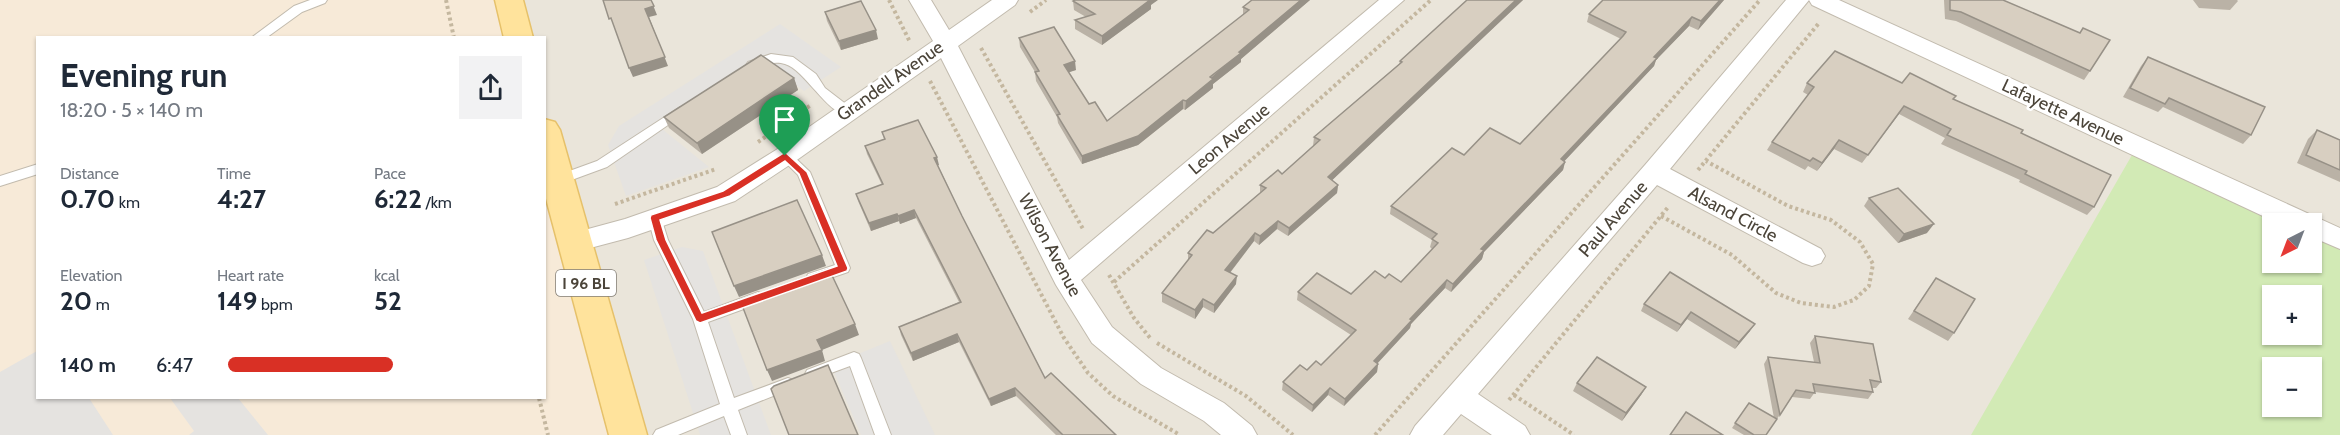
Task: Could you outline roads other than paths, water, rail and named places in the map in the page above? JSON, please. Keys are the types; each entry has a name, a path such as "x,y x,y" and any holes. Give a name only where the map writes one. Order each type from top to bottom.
{"main road":[{"path":"509,0 518,36"},
{"name":"I 96 BL","path":"546,137 628,435"}],"street":[{"name":"Wilson Avenue","path":"920,0 1065,278 1102,335 1151,376 1214,412 1242,435"},
{"name":"Grandell Avenue","path":"575,242 726,194 785,156 847,111 939,33 1007,0"},
{"name":"Leon Avenue","path":"1065,278 1393,0"},
{"name":"Paul Avenue","path":"1425,435 1654,172 1798,0"},
{"name":"Lafayette Avenue","path":"1826,3 2281,213"},
{"name":"Alsand Circle","path":"1654,172 1812,256"},
{"path":"2322,231 2340,239"},
{"path":"1460,397 1504,427"}],"lane":[{"path":"259,36 298,5 321,0"},
{"path":"736,75 757,62 771,57 789,60 812,77 826,95 847,111"},
{"path":"558,180 603,164 696,101"},
{"path":"785,156 802,172 843,268 799,283"},
{"path":"0,181 36,170"},
{"path":"655,218 661,240 700,318 739,435"},
{"path":"700,318 777,291"},
{"path":"661,435 854,358 883,435"}]}
